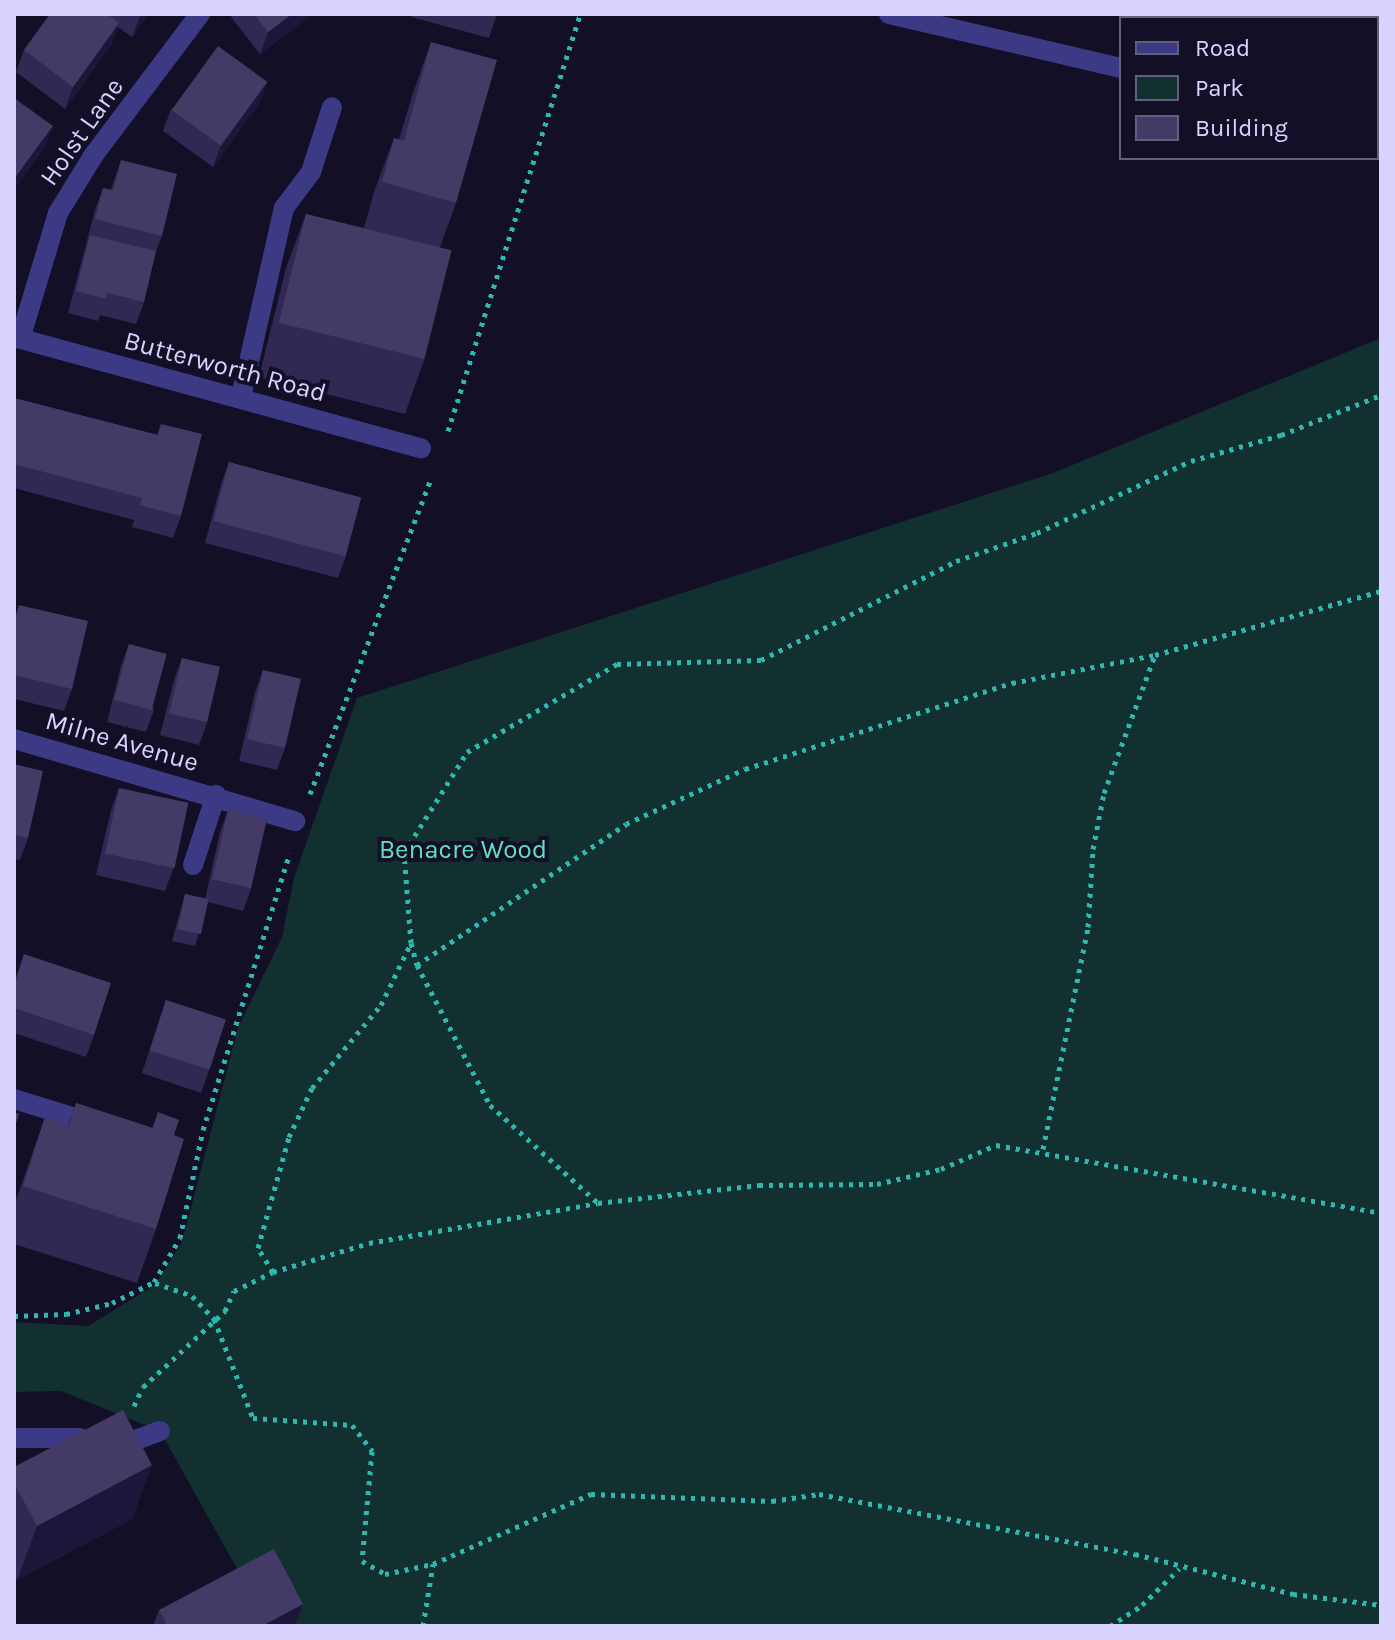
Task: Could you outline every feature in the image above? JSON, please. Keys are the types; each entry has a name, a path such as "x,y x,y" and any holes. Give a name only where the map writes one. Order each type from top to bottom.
{"street":[{"name":"Holst Lane","path":"17,338 58,213 93,156 200,14"},
{"path":"889,14 1119,68"},
{"path":"241,397 284,208 311,172 332,107"},
{"name":"Butterworth Road","path":"17,338 421,448"},
{"name":"Milne Avenue","path":"14,739 216,795 295,821"},
{"name":"Milne Avenue","path":"193,865 216,795"},
{"path":"14,1099 117,1131"},
{"path":"14,1438 79,1438 114,1448 160,1431"}],"path":[{"path":"446,438 580,14"},
{"path":"598,1203 490,1105 417,965 411,943 404,853 467,752 617,664 761,660 956,561 1037,533 1191,461 1281,435 1381,395"},
{"path":"308,800 435,468"},
{"path":"417,965 626,824 745,769 1012,683 1155,655 1381,591"},
{"path":"1043,1149 1088,927 1093,849 1104,793 1155,655"},
{"path":"14,1316 82,1310 154,1282 180,1238 203,1130 293,844"},
{"path":"273,1272 258,1248 289,1137 312,1088 381,1005 411,943"},
{"path":"114,1448 143,1387 214,1319 234,1291 273,1272 369,1243 598,1203 759,1185 877,1184 941,1169 996,1145 1043,1149 1381,1213"},
{"path":"154,1282 192,1296 214,1319 253,1418 352,1425 372,1451 362,1561 385,1574 433,1564 591,1494 772,1501 819,1494 1135,1554 1179,1569 1293,1594 1381,1605"},
{"path":"423,1626 433,1564"},
{"path":"1110,1626 1142,1605 1179,1569"}],"green space":[{"name":"Benacre Wood","path":"1381,338 1381,1626 269,1626 160,1431 61,1391 14,1392 14,1322 88,1326 155,1285 182,1242 238,1028 282,937 294,878 357,698 1053,473"}],"building":[{"path":"50,14 107,14 119,23 73,87 24,50"},
{"path":"254,14 292,14 268,32"},
{"path":"431,42 497,60 456,203 382,182 394,138 404,141"},
{"path":"218,46 267,82 221,146 172,110"},
{"path":"14,98 53,126 14,179"},
{"path":"121,160 177,174 162,236 95,219 103,188 113,190"},
{"path":"306,214 452,250 424,359 279,323"},
{"path":"90,235 156,251 144,302 107,293 106,299 76,291"},
{"path":"14,398 158,435 161,424 202,434 181,516 140,505 142,498 14,464"},
{"path":"229,462 361,497 346,556 213,521"},
{"path":"19,605 88,621 72,689 14,675 14,627"},
{"path":"129,644 167,654 152,710 114,700"},
{"path":"182,658 220,667 207,722 169,714"},
{"path":"263,670 301,679 285,748 247,739"},
{"path":"14,764 43,771 28,838 14,835"},
{"path":"119,788 188,803 175,868 105,854"},
{"path":"228,810 267,819 251,888 212,879"},
{"path":"185,894 208,899 201,934 178,929"},
{"path":"24,954 111,983 94,1035 14,1008 14,986"},
{"path":"166,1000 226,1019 210,1070 150,1050"},
{"path":"76,1103 153,1128 158,1112 179,1120 174,1135 184,1139 156,1229 23,1186 45,1117 69,1125"},
{"path":"14,1112 19,1114 14,1129"},
{"path":"123,1410 152,1465 37,1526 14,1483 14,1467"},
{"path":"274,1549 303,1604 262,1626 160,1626 166,1623 159,1610"}]}
